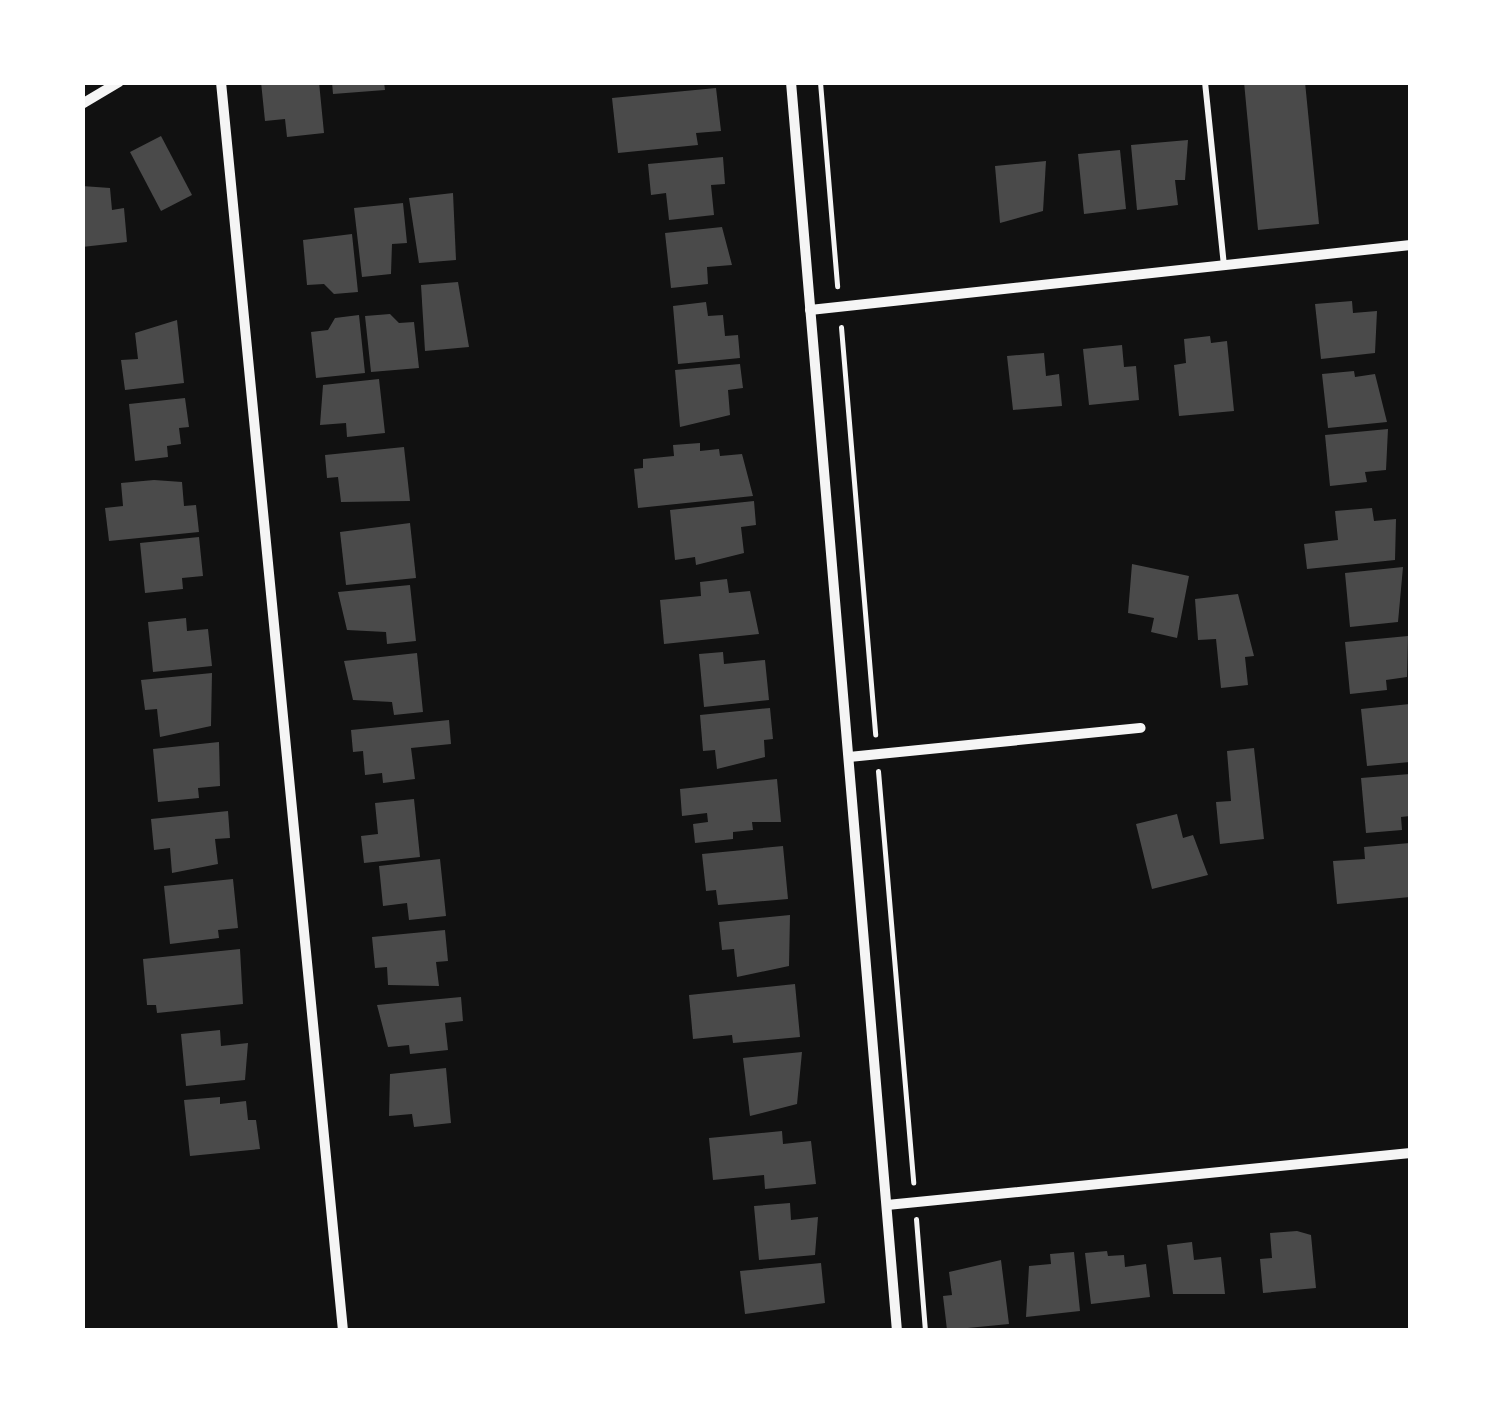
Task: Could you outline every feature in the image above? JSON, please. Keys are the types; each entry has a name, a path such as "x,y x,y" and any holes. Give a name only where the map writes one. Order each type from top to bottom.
{"street":[{"path":"82,104 119,82"},
{"path":"221,82 344,1330"},
{"path":"790,82 897,1330"},
{"path":"810,310 1410,245"},
{"path":"849,757 1141,728"},
{"path":"886,1205 1410,1153"}],"lane":[{"path":"1205,82 1224,268"}],"path":[{"path":"820,82 926,1330"}],"building":[{"path":"261,82 319,82 324,133 287,137 285,119 265,121"},
{"path":"332,82 384,82 385,90 333,94"},
{"path":"1244,82 1305,82 1319,224 1258,230"},
{"path":"716,88 721,131 696,133 698,145 618,153 612,98"},
{"path":"161,136 192,195 161,211 130,152"},
{"path":"1188,140 1185,180 1175,180 1178,205 1137,210 1131,145"},
{"path":"1120,150 1126,209 1084,214 1078,154"},
{"path":"723,157 725,184 711,185 714,215 669,220 666,193 651,195 648,164"},
{"path":"1046,161 1043,211 1000,223 995,166"},
{"path":"82,186 110,188 112,210 124,208 127,242 82,247"},
{"path":"453,193 456,260 419,263 409,198"},
{"path":"403,203 407,243 392,244 391,274 362,277 354,208"},
{"path":"722,227 732,265 707,267 708,284 671,288 665,233"},
{"path":"352,234 358,292 334,294 324,284 307,285 303,240"},
{"path":"458,282 469,347 425,351 421,285"},
{"path":"1352,301 1353,313 1377,311 1375,353 1321,359 1315,304"},
{"path":"706,302 708,316 723,315 725,336 738,335 740,358 678,364 673,306"},
{"path":"390,314 399,323 414,322 419,368 371,372 365,316"},
{"path":"359,315 365,373 316,378 311,332 328,330 335,318"},
{"path":"177,320 184,383 125,390 121,360 138,359 135,333"},
{"path":"1210,336 1211,343 1227,341 1234,411 1179,416 1174,365 1186,363 1184,339"},
{"path":"1122,345 1124,367 1136,366 1139,400 1089,405 1083,349"},
{"path":"1044,353 1046,376 1059,374 1062,406 1013,410 1007,356"},
{"path":"740,364 743,388 728,390 730,415 680,427 675,370"},
{"path":"1354,371 1355,377 1375,374 1387,422 1328,428 1322,374"},
{"path":"379,379 385,433 347,437 346,423 320,425 323,385"},
{"path":"185,398 189,427 179,428 181,444 167,446 168,457 135,461 129,404"},
{"path":"1388,429 1386,470 1365,472 1367,482 1330,486 1325,435"},
{"path":"700,443 700,451 719,449 720,456 742,454 753,496 638,508 634,469 643,468 643,459 674,456 673,445"},
{"path":"404,447 410,501 341,502 338,477 327,478 325,455"},
{"path":"182,482 184,506 196,505 199,532 109,541 105,508 123,506 121,483"},
{"path":"754,501 756,525 741,527 744,553 696,565 695,557 675,560 670,510"},
{"path":"1372,508 1374,521 1396,519 1395,560 1307,569 1304,544 1338,540 1335,511"},
{"path":"410,523 416,578 346,585 340,532"},
{"path":"199,537 203,576 182,578 183,589 145,593 140,543"},
{"path":"1132,564 1189,576 1177,638 1151,632 1154,618 1128,613"},
{"path":"1403,567 1398,622 1350,627 1345,573"},
{"path":"727,579 729,593 750,591 759,634 664,644 660,600 701,596 700,582"},
{"path":"410,585 416,641 387,644 386,632 347,630 338,592"},
{"path":"1238,594 1254,656 1245,657 1248,685 1221,688 1216,639 1198,640 1195,599"},
{"path":"186,618 187,631 208,629 212,666 153,672 148,622"},
{"path":"1408,636 1407,677 1386,680 1387,690 1350,694 1345,642"},
{"path":"723,652 724,664 765,660 769,700 704,707 699,654"},
{"path":"417,653 423,712 394,715 392,702 353,700 344,661"},
{"path":"212,673 211,726 160,737 157,709 145,710 141,680"},
{"path":"1410,704 1410,762 1367,766 1361,709"},
{"path":"770,708 773,739 764,740 765,757 717,769 715,750 703,751 700,715"},
{"path":"449,720 451,744 411,748 415,779 383,783 382,773 365,775 363,751 353,752 351,730"},
{"path":"219,742 220,786 198,788 199,798 158,802 153,749"},
{"path":"1254,748 1264,839 1220,844 1216,802 1231,801 1227,751"},
{"path":"1410,774 1410,816 1401,817 1402,830 1366,833 1361,778"},
{"path":"777,779 781,822 752,822 753,830 733,832 733,839 695,843 693,824 708,822 707,813 682,816 680,789"},
{"path":"414,799 420,857 364,863 361,836 378,834 375,803"},
{"path":"228,811 230,838 215,839 218,864 172,873 170,848 154,850 151,819"},
{"path":"1177,814 1183,838 1193,835 1208,875 1152,889 1136,824"},
{"path":"1410,843 1410,897 1337,904 1333,861 1365,859 1364,847"},
{"path":"783,846 788,899 718,905 716,890 706,891 702,854"},
{"path":"440,859 446,916 409,920 407,903 383,906 379,866"},
{"path":"233,879 238,928 218,930 219,938 170,944 164,886"},
{"path":"790,915 789,966 737,977 734,949 722,950 719,922"},
{"path":"445,930 448,961 436,962 439,986 388,985 387,967 375,968 372,937"},
{"path":"240,949 243,1004 157,1013 156,1005 147,1005 143,959"},
{"path":"795,984 800,1037 733,1043 732,1035 693,1039 689,995"},
{"path":"461,997 463,1021 445,1023 448,1050 410,1054 409,1045 388,1047 377,1005"},
{"path":"220,1030 221,1046 248,1043 245,1080 186,1086 181,1034"},
{"path":"802,1052 797,1104 750,1116 743,1058"},
{"path":"446,1068 451,1123 414,1127 412,1114 389,1116 390,1074"},
{"path":"220,1097 220,1104 246,1101 248,1120 256,1120 260,1149 190,1156 184,1100"},
{"path":"782,1131 783,1144 811,1141 816,1184 765,1189 764,1175 713,1180 709,1138"},
{"path":"790,1203 791,1220 818,1217 815,1255 759,1260 754,1206"},
{"path":"1297,1231 1311,1235 1316,1288 1263,1293 1260,1259 1272,1258 1270,1233"},
{"path":"1192,1242 1194,1260 1221,1257 1225,1294 1173,1294 1167,1245"},
{"path":"1107,1251 1108,1256 1124,1255 1125,1267 1146,1264 1150,1297 1091,1304 1085,1253"},
{"path":"1074,1252 1080,1311 1026,1317 1029,1266 1051,1264 1050,1254"},
{"path":"1001,1260 1009,1324 947,1330 943,1296 952,1295 949,1272"},
{"path":"821,1263 825,1303 745,1314 740,1271"}]}
